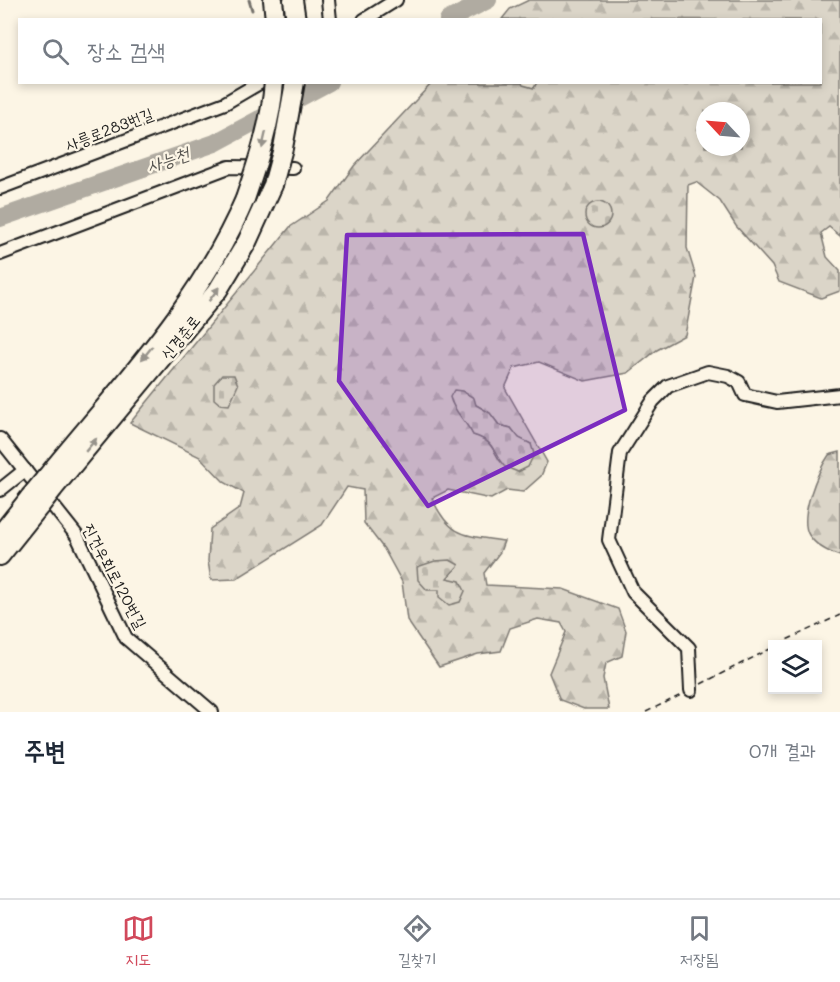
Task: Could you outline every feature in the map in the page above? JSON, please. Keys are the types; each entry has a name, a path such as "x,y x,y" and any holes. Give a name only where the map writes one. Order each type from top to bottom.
{"highway":[{"path":"273,0 275,18"},
{"path":"293,0 296,18"},
{"name":"신경춘로","path":"0,556 35,502 179,314 210,269 230,234 245,199 261,151 273,103 274,84"},
{"name":"신경춘로","path":"49,484 218,290 247,242 273,185 296,84"},
{"name":"신경춘로","path":"0,535 35,502"}],"street":[{"path":"328,0 330,18"},
{"path":"367,18 396,0"},
{"name":"사릉로283번길","path":"0,188 225,103 258,84"},
{"path":"0,254 229,167 293,168"},
{"path":"691,690 689,648 633,592 609,540 620,453 653,401 668,386 708,372 728,376 739,382 745,395 777,402 840,395"},
{"name":"진건우회로120번길","path":"0,439 77,536 126,638 212,712"},
{"path":"0,490 25,470"}],"path":[{"path":"788,640 840,615"},
{"path":"646,712 768,650"}],"highlighted area":[{"path":"583,234 625,410 428,506 339,381 347,235"}],"green space":[{"path":"529,0 840,0 840,236 829,227 821,233 827,257 840,271 840,291 821,298 779,282 772,266 736,226 720,201 696,182 688,185 687,248 696,277 685,335 657,350 628,373 585,381 539,362 514,368 505,388 547,462 541,476 523,492 507,490 491,499 448,490 432,498 445,521 452,528 469,535 504,541 500,552 484,573 486,585 563,589 618,609 626,631 622,656 606,663 603,678 609,709 584,709 560,700 549,673 566,632 561,623 538,619 510,628 501,651 478,654 439,667 407,620 402,582 384,549 364,523 363,490 347,487 322,525 236,579 211,580 208,561 210,529 240,508 244,493 224,482 200,457 130,423 290,227 329,201 354,166 431,84 522,84 534,88 536,84 822,84 822,18 503,18 510,9","holes":["476,405 490,413 499,425 511,428 518,438 531,444 505,466 486,439 473,435 466,420"]},
{"path":"598,202 607,206 611,215 607,224 598,228 589,224 585,215 589,206"},
{"path":"222,375 234,375 238,385 229,405 220,404 214,399 214,384"},
{"path":"454,390 462,391 474,398 476,405 490,413 499,425 511,428 519,438 531,444 534,454 528,467 518,472 504,466 490,444 473,435 452,402 450,397"},
{"path":"840,452 840,556 831,553 812,539 806,527 806,517 811,494 825,462 829,455"},
{"path":"450,560 459,565 447,578 460,581 465,591 460,602 449,605 439,597 439,590 427,590 418,580 417,567 435,561"}],"waterway":[{"path":"249,0 252,10"},
{"name":"사능천","path":"452,18 488,0"},
{"name":"사능천","path":"0,218 215,143 325,84"}]}
